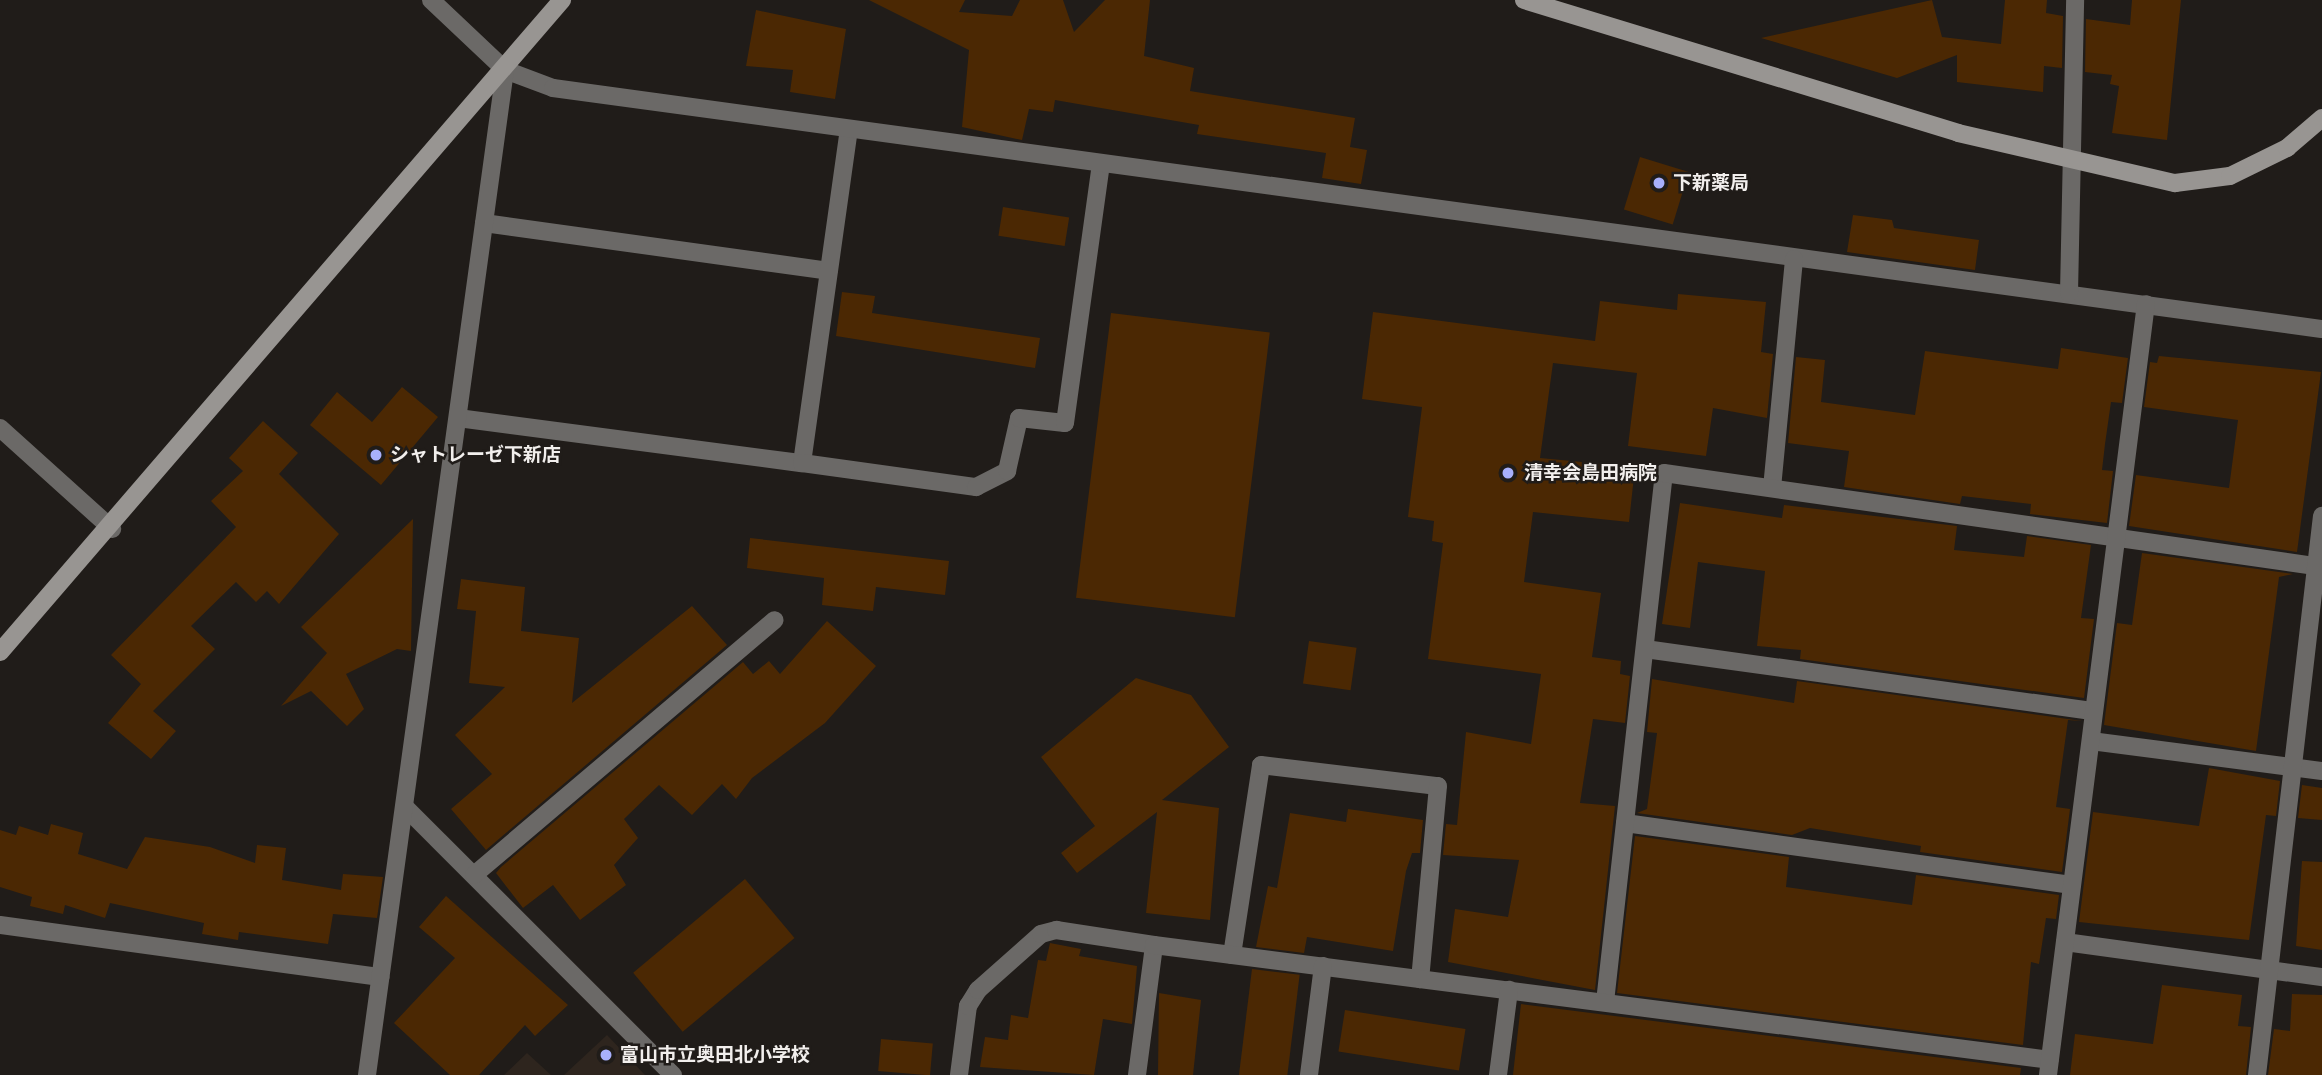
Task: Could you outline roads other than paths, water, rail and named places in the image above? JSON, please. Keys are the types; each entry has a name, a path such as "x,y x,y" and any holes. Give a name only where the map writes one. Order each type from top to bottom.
{"street":[{"path":"431,0 505,70 552,88 2322,329"},
{"path":"0,652 112,529 562,0"},
{"path":"1524,0 1800,89 2074,161 2175,183 2230,176 2287,148 2322,118"},
{"path":"2069,293 2074,161 2075,0"},
{"path":"367,1075 505,70"},
{"path":"802,463 849,130"},
{"path":"458,418 976,487 1007,471 1019,418 1065,423 1101,164"},
{"path":"484,223 829,271"},
{"path":"1772,488 1794,258"},
{"path":"959,1075 968,1006 978,989 1041,934 1056,930 1154,945 1605,1002 2049,1068 2146,304"},
{"path":"0,428 112,529"},
{"path":"1605,1002 1664,473 2319,567"},
{"path":"2257,1075 2265,969 2319,567 2322,516"},
{"path":"474,875 775,620"},
{"path":"1645,649 2094,711"},
{"path":"2091,741 2322,771"},
{"path":"1231,955 1261,765 1438,786 1420,979"},
{"path":"405,807 673,1075"},
{"path":"1625,822 2073,885"},
{"path":"0,925 380,977"},
{"path":"2065,942 2322,977"},
{"path":"1137,1075 1154,945"},
{"path":"1308,1075 1322,966"},
{"path":"1498,1075 1509,990"}],"place":[{"name":"下新薬局","path":"1659,183"},
{"name":"シャトレーゼ下新店","path":"376,455"},
{"name":"清幸会島田病院","path":"1508,473"},
{"name":"富山市立奥田北小学校","path":"606,1055"}]}
